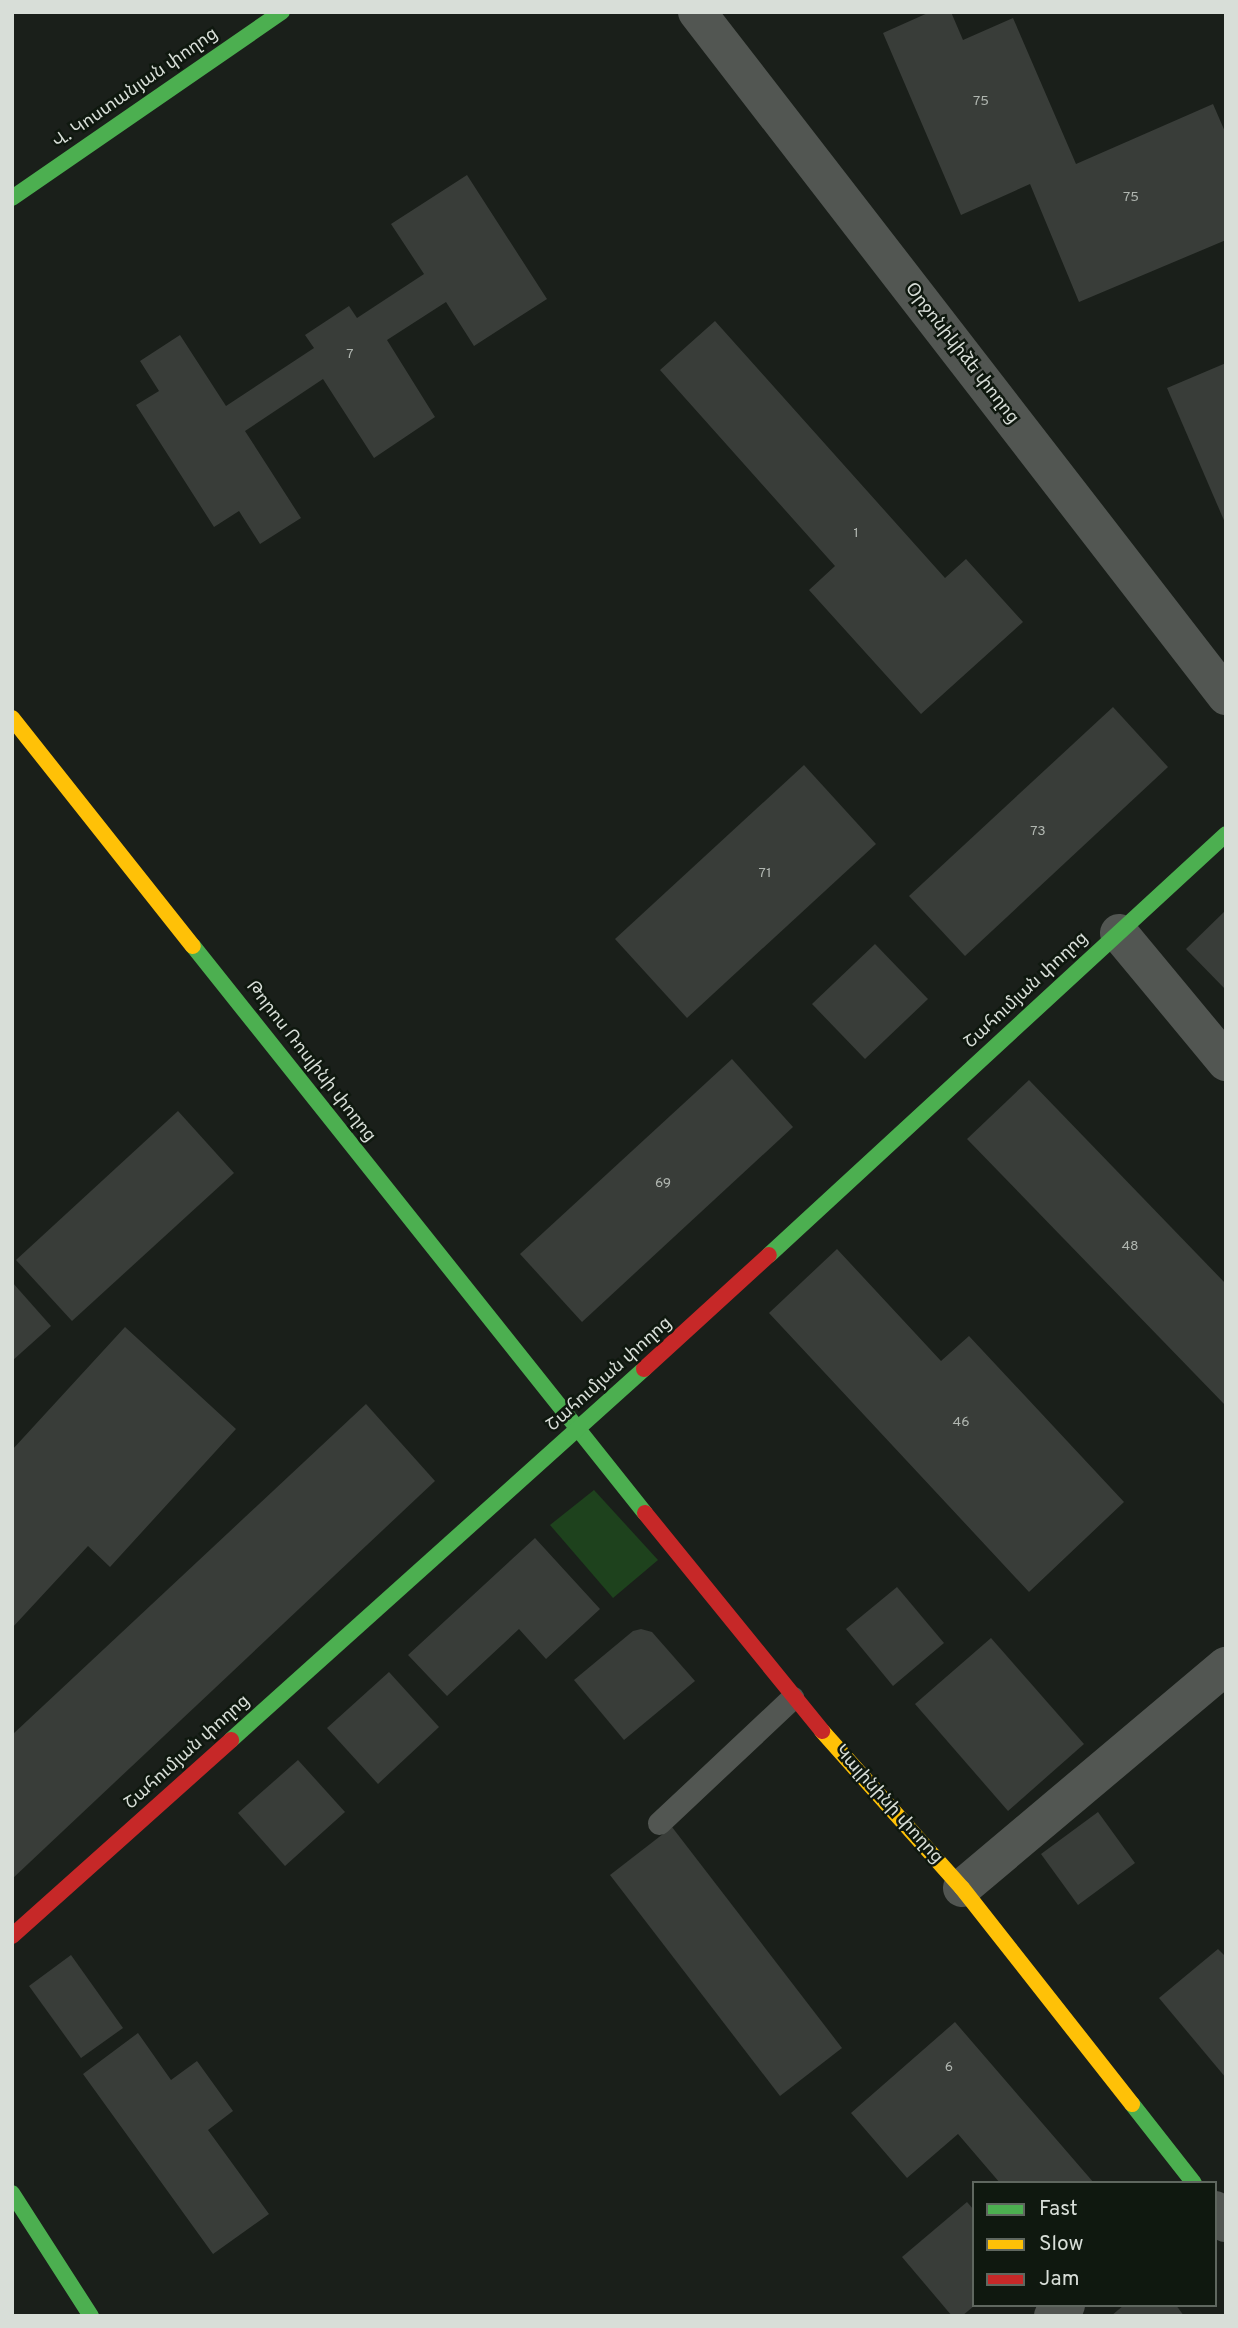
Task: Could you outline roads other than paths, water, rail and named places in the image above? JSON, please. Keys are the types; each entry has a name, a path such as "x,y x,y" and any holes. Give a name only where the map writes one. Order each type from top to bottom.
{"street":[{"name":"Վ. Կոստանյան փողոց","path":"12,198 282,12"},
{"name":"Օրջոնիկիձե փողոց","path":"697,12 1226,696"},
{"name":"Թորոս Ռոսլինի փողոց","path":"12,718 578,1430"},
{"name":"Շահումյան փողոց","path":"12,1936 578,1430 1226,835"},
{"path":"1119,933 1226,1062"},
{"name":"Կալինինի փողոց","path":"578,1430 792,1698 962,1888 1192,2181"},
{"path":"962,1888 1226,1666"},
{"path":"12,2193 91,2316"}],"lane":[{"path":"659,1823 792,1698"}]}
